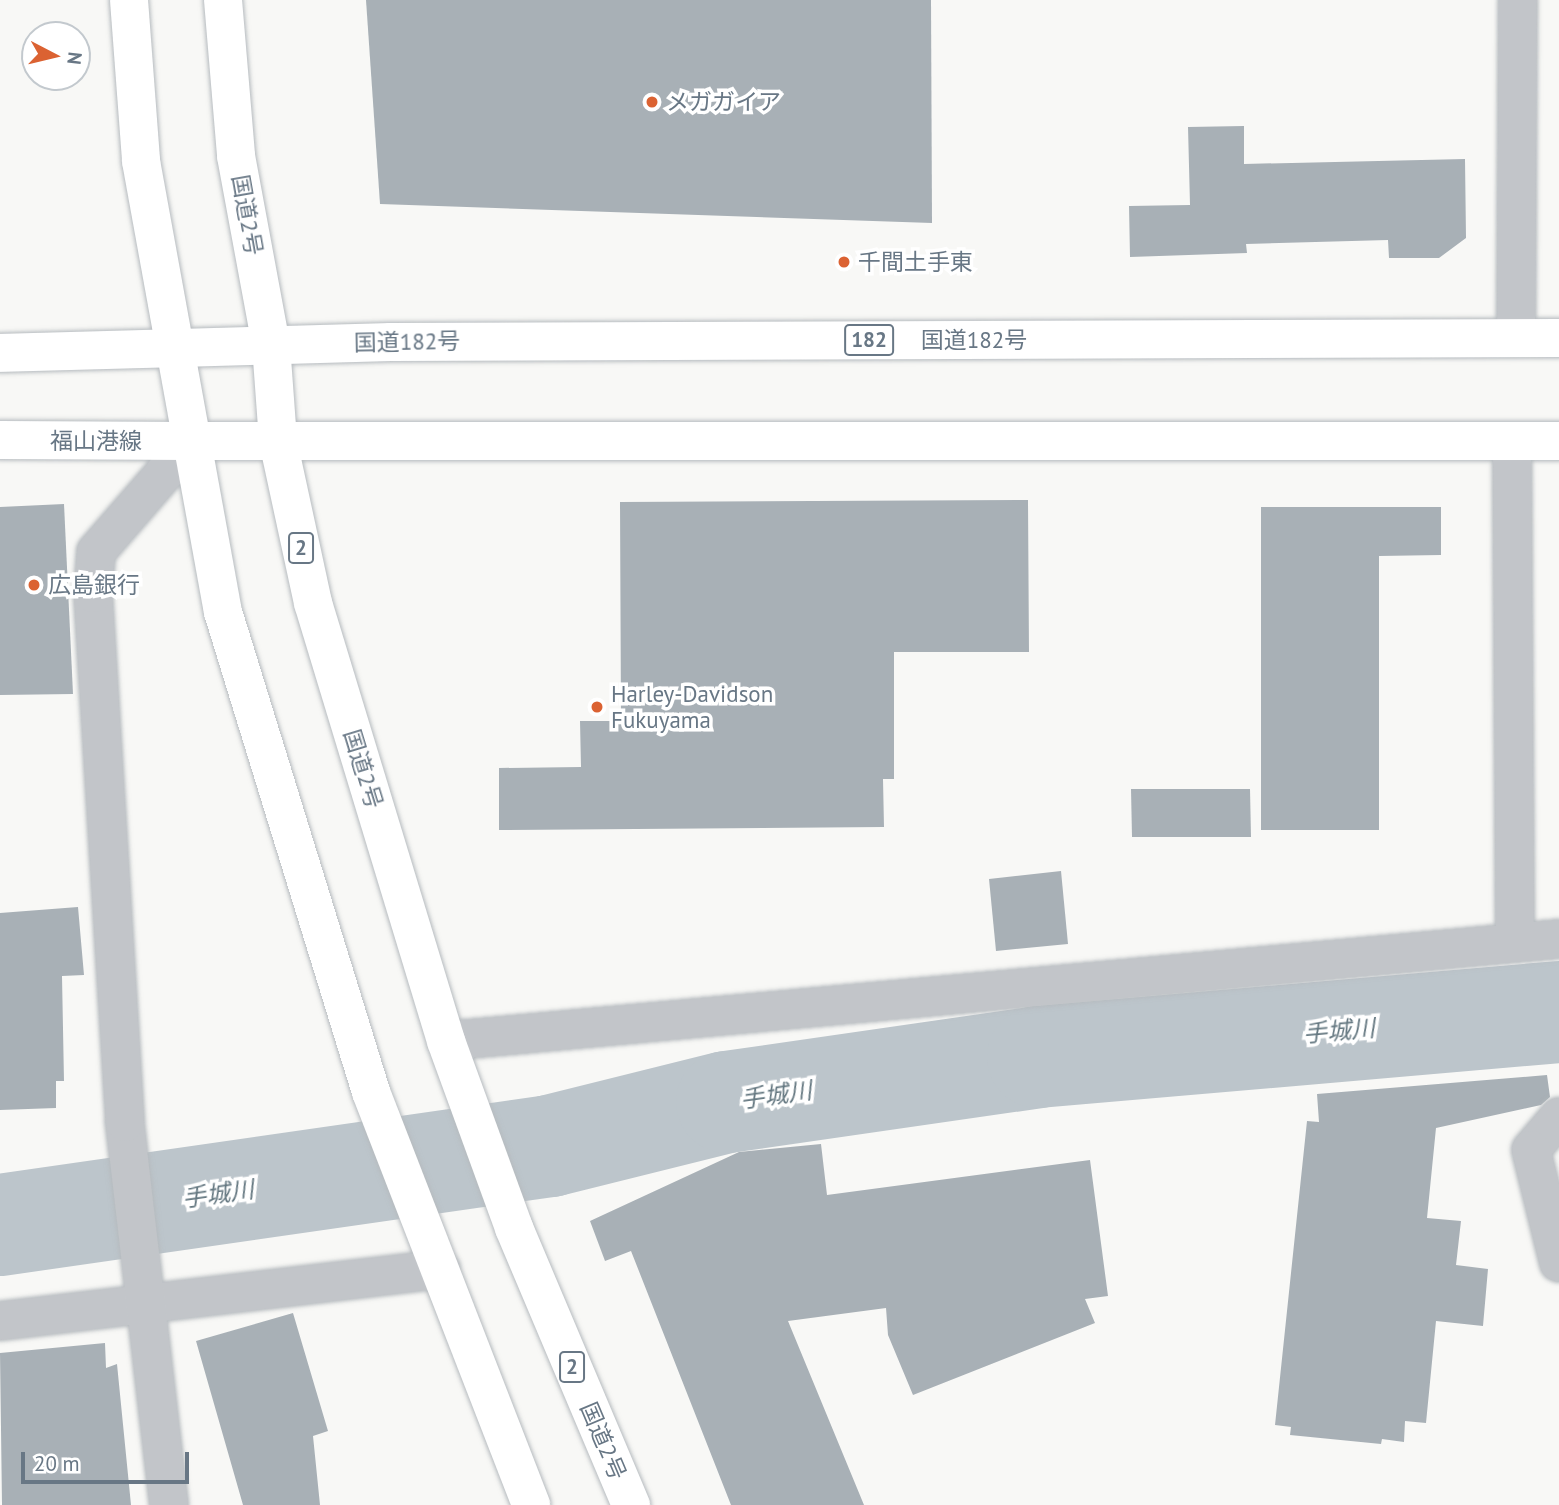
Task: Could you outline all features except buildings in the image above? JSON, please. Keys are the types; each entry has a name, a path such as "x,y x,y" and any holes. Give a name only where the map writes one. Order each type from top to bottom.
{"main road":[{"path":"129,0 141,161 179,348 192,441 223,612 371,1092 531,1505"},
{"name":"国道2号","path":"223,0 236,156 271,345 278,440 313,603 446,1041 514,1228 631,1505"},
{"name":"国道182号","path":"179,348 271,345 1559,338"},
{"path":"0,353 179,348"},
{"name":"福山港線","path":"0,440 192,441"},
{"path":"192,441 1559,441"}],"street":[{"path":"1516,338 1518,0"},
{"path":"169,1505 141,1292 127,1139 93,593 96,552 192,441"},
{"path":"1512,441 1515,943"},
{"path":"446,1041 1559,939"},
{"path":"1559,1117 1531,1150 1559,1263"},
{"path":"0,1321 141,1292 435,1254"}],"waterway":[{"name":"手城川","path":"0,1225 550,1146 727,1102 1038,1057 1559,1012"}],"place":[{"name":"メガガイア","path":"652,102"},
{"name":"千間土手東","path":"844,262"},
{"name":"広島銀行","path":"34,585"},
{"name":"Harley-Davidson Fukuyama","path":"597,707"}]}
